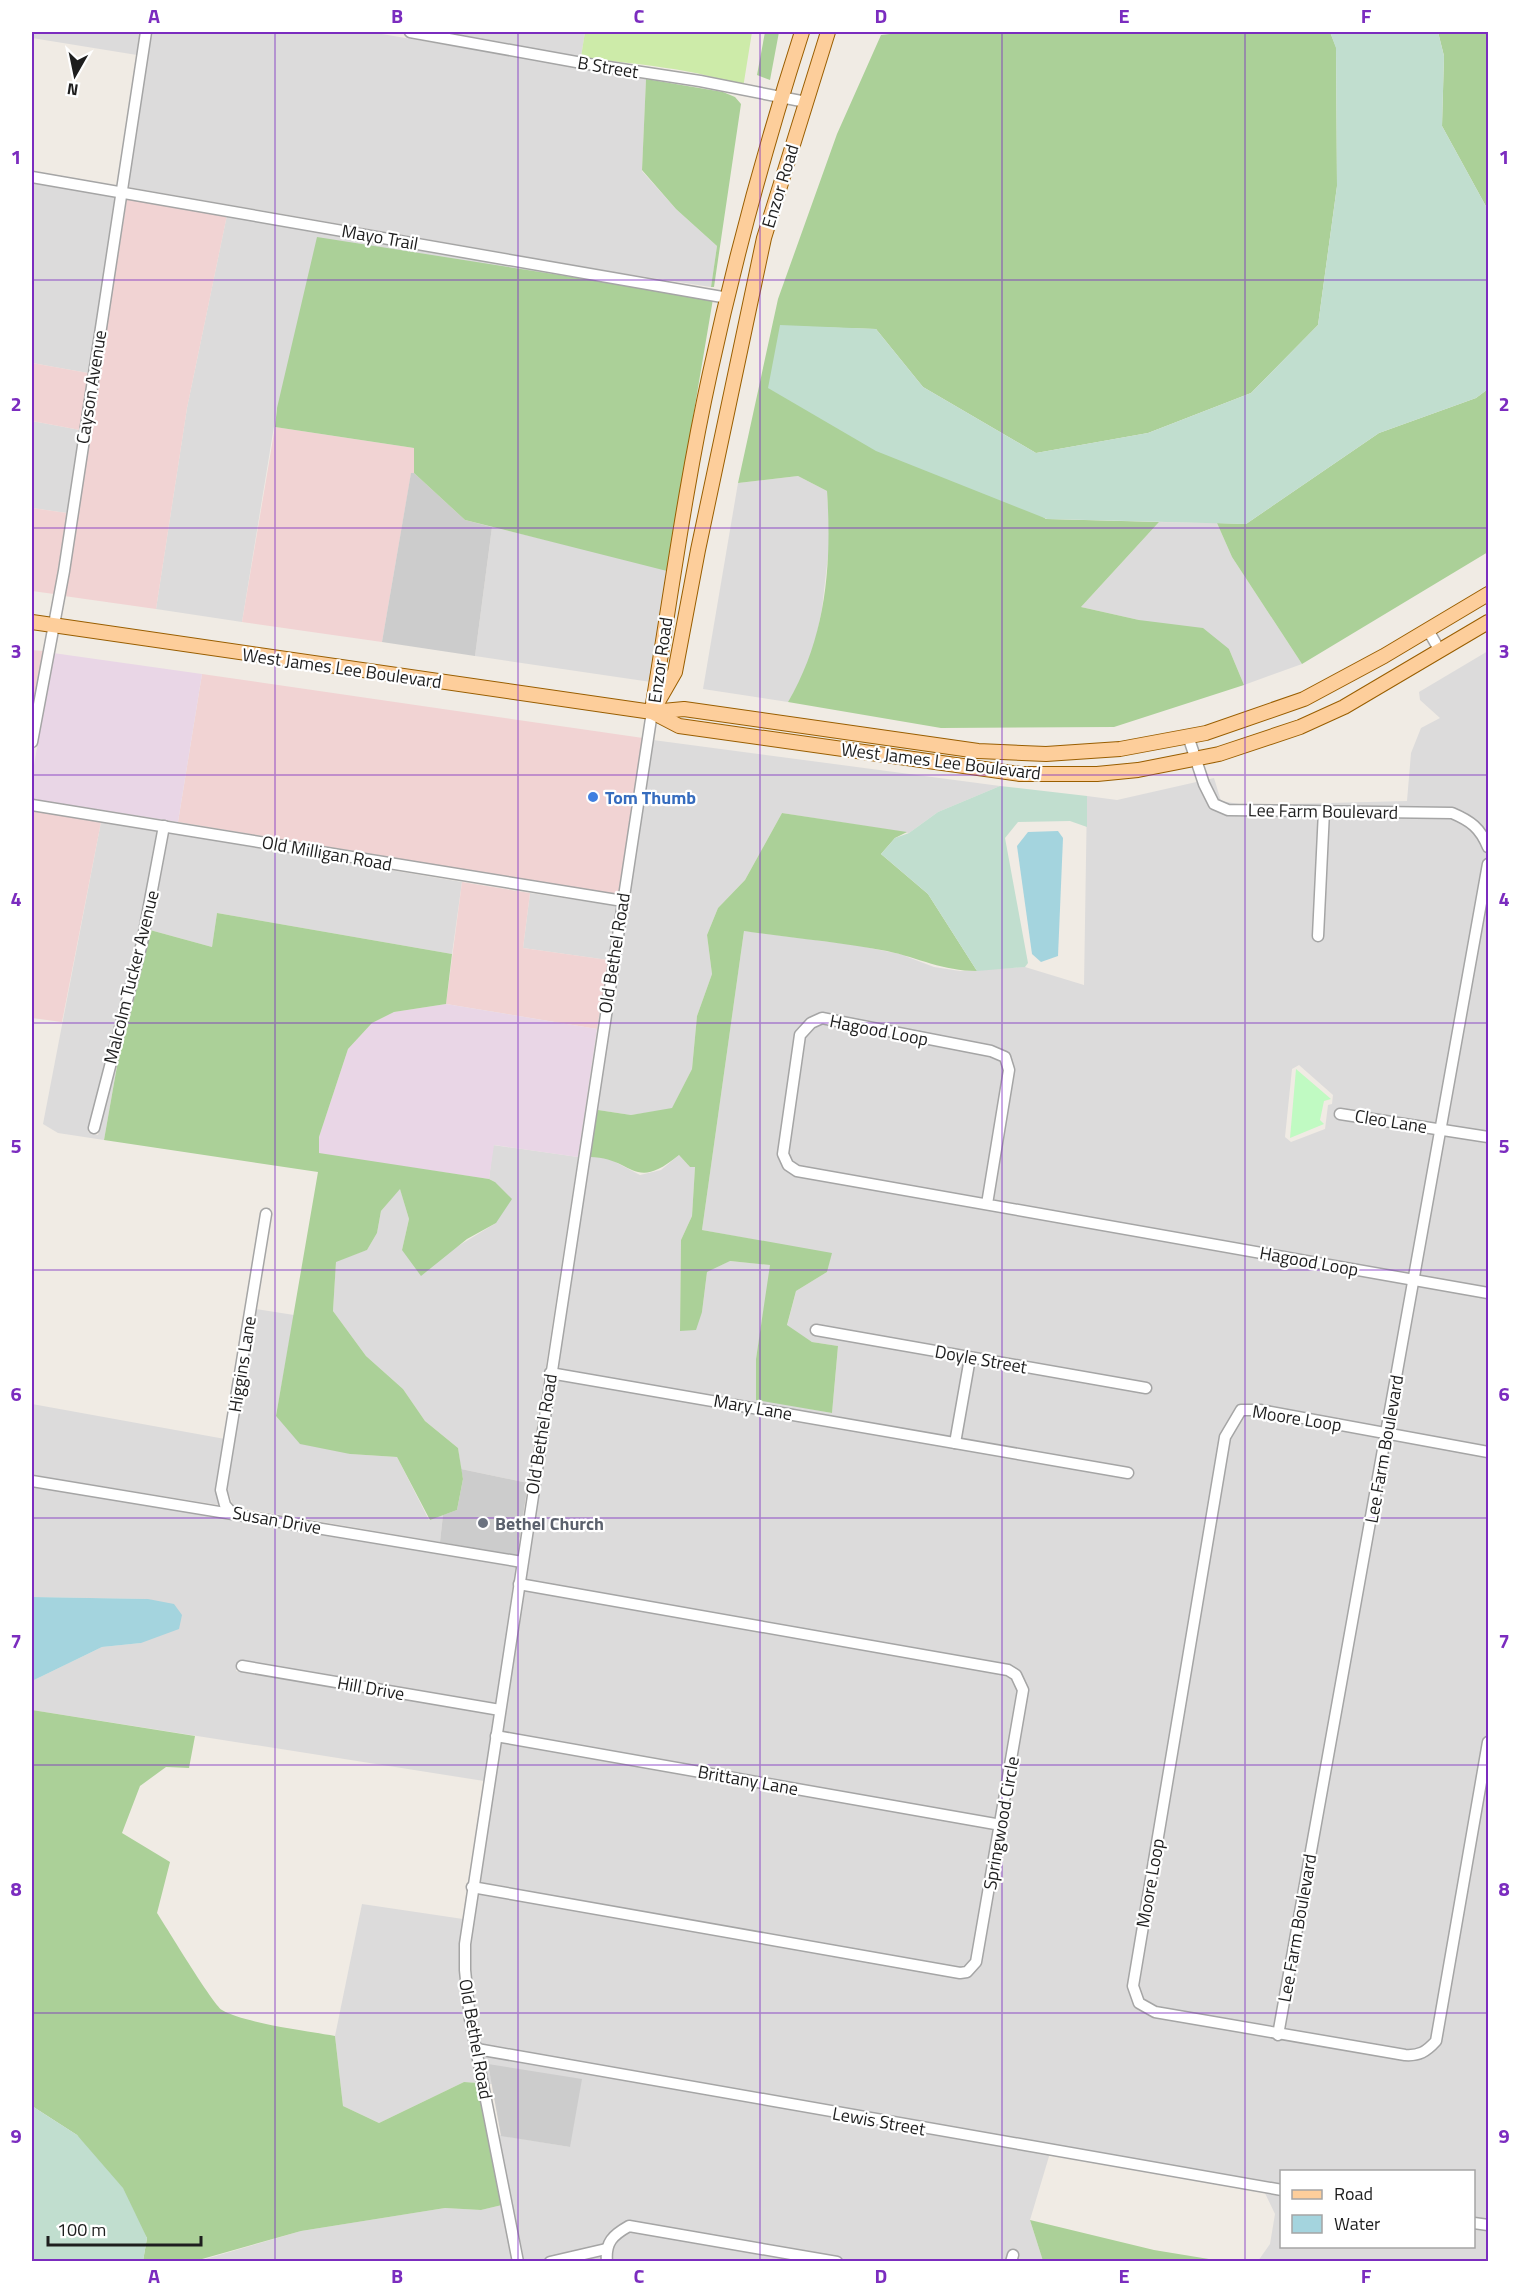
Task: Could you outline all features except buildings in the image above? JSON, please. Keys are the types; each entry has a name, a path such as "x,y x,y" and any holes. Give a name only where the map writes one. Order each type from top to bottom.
{"main road":[{"name":"Enzor Road","path":"652,712 670,591 710,374 782,97 802,32"},
{"name":"Enzor Road","path":"652,712 675,672 698,550 765,238 828,32"},
{"name":"West James Lee Boulevard","path":"32,622 652,712 684,709 870,737 1012,753 1082,753 1188,736 1228,726 1304,699 1488,594"},
{"name":"West James Lee Boulevard","path":"652,712 680,726 1020,774 1097,774 1168,766 1239,749 1300,727 1344,707 1488,622"}],"street":[{"name":"Cayson Avenue","path":"32,742 123,192 146,32"},
{"name":"B Street","path":"410,32 806,102"},
{"name":"Mayo Trail","path":"32,177 728,298"},
{"path":"1428,630 1440,651"},
{"name":"Old Bethel Road","path":"518,2262 477,2049 465,1970 472,1887 652,712"},
{"name":"Lee Farm Boulevard","path":"1188,736 1214,804 1228,810 1452,813 1472,821 1482,832 1488,847"},
{"name":"Old Milligan Road","path":"32,805 623,901"},
{"path":"1318,936 1324,811"},
{"name":"Malcolm Tucker Avenue","path":"94,1128 119,1026 132,989 164,826"},
{"name":"Lee Farm Boulevard","path":"1278,2035 1488,864"},
{"name":"Hagood Loop","path":"987,1204 1009,1070 1005,1057 991,1051 822,1018 811,1023 800,1035 783,1154 788,1165 797,1171 1488,1293"},
{"name":"Cleo Lane","path":"1340,1114 1441,1129"},
{"path":"1441,1129 1488,1137"},
{"name":"Higgins Lane","path":"231,1512 225,1505 221,1490 266,1214"},
{"name":"Doyle Street","path":"816,1330 1146,1388"},
{"path":"955,1443 970,1358"},
{"name":"Mary Lane","path":"550,1373 1128,1473"},
{"name":"Moore Loop","path":"1488,1452 1260,1410 1241,1410 1225,1437 1133,1986 1139,2003 1155,2012 1278,2035 1417,2056 1436,2041 1487,1762 1488,1742"},
{"name":"Susan Drive","path":"32,1481 231,1512 522,1562"},
{"name":"Springwood Circle","path":"472,1887 960,1973 967,1972 976,1962 1023,1690 1016,1675 1008,1670 519,1584"},
{"name":"Hill Drive","path":"242,1666 500,1710"},
{"name":"Brittany Lane","path":"496,1737 1001,1825"},
{"name":"Lewis Street","path":"477,2049 1280,2190"},
{"path":"607,2262 606,2249 613,2235 629,2226 837,2262"},
{"path":"550,2262 606,2249"}],"shaded area":[{"path":"32,32 141,32 137,55 32,38"},
{"path":"151,32 370,32 646,79 642,171 676,209 717,246 711,287 128,187"},
{"path":"445,32 585,32 581,57"},
{"path":"32,183 117,197 88,373 32,363"},
{"path":"127,199 227,215 187,408 156,609 64,596"},
{"path":"227,215 582,279 556,276 277,408 242,622 156,609 187,408"},
{"path":"32,363 88,373 80,430 32,421"},
{"path":"32,421 80,430 67,513 32,508"},
{"path":"275,427 414,448 414,473 411,474 382,642 242,622"},
{"path":"411,473 414,473 465,520 492,527 475,656 382,642"},
{"path":"798,476 827,491 830,538 822,609 813,653 805,673 788,702 703,689 738,483"},
{"path":"32,508 67,513 54,594 32,591"},
{"path":"1159,522 1217,523 1232,557 1302,664 1244,685 1229,649 1139,620 1081,607"},
{"path":"492,527 667,569 651,682 475,656"},
{"path":"32,650 43,651 32,714"},
{"path":"1488,651 1488,2261 1258,2261 1270,2244 1275,2214 1264,2191 1050,2153 1030,2220 1043,2261 524,2261 499,2135 570,2147 488,2064 492,2084 489,2084 475,2018 470,1944 588,1157 604,1156 640,1175 661,1170 679,1155 690,1167 695,1167 692,1216 681,1240 680,1330 702,1312 707,1272 729,1261 771,1265 756,1359 756,1399 832,1413 838,1346 812,1342 787,1326 796,1291 827,1272 831,1254 702,1230 744,931 855,945 900,954 934,967 960,971 1025,967 1084,985 1087,796 1117,800 1214,778 1221,801 1245,805 1407,801 1411,753 1421,728 1440,718 1420,700 1419,692","holes":["1299,1065 1333,1095 1332,1104 1328,1105 1325,1129 1291,1142 1285,1137 1292,1069"]},
{"path":"53,653 202,674 178,822 32,799 32,777"},
{"path":"202,674 643,738 618,895 178,822"},
{"path":"653,740 1000,786 938,812 909,833 782,813 745,880 718,908 707,935 712,974 697,1016 692,1069 672,1109 631,1115 598,1110 598,1091"},
{"path":"32,811 101,822 62,1022 32,1018"},
{"path":"101,822 158,831 127,988 114,1025 88,1132 98,1135 123,1032 104,1140 58,1133 43,1124"},
{"path":"169,833 462,882 452,954 217,913 212,947 150,930"},
{"path":"462,882 530,893 523,948 608,960 597,1029 446,1004"},
{"path":"530,893 617,906 608,960 523,948"},
{"path":"446,1004 597,1029 578,1157 494,1145 489,1179 319,1154 319,1137 348,1049 372,1023 394,1012"},
{"path":"493,1145 578,1157 528,1483 461,1469 458,1448 425,1421 403,1389 366,1356 333,1311 336,1261 367,1250 377,1233 381,1211 400,1188 409,1219 402,1250 445,1254 496,1223 495,1182 489,1179"},
{"path":"256,1309 294,1315 276,1416 350,1454 397,1457 429,1520 443,1515 440,1542 234,1507 227,1490"},
{"path":"32,1404 225,1439 216,1489 219,1505 32,1475"},
{"path":"461,1469 528,1483 517,1556 440,1542 443,1515 457,1510 463,1479"},
{"path":"32,1487 516,1567 496,1703 239,1660 236,1671 494,1715 484,1781 32,1710 32,1681 102,1647 141,1643 148,1599 32,1597"},
{"path":"362,1904 463,1919 459,1970 461,1996 478,2083 464,2082 379,2123 343,2106 335,2036"},
{"path":"488,2064 582,2079 570,2147 501,2136"},
{"path":"502,2205 513,2262 195,2262 301,2231 445,2208 481,2210"}],"green space":[{"path":"585,32 752,32 743,88 726,81 686,71 581,57"},
{"path":"765,32 779,32 770,80 757,75"},
{"path":"908,32 1330,32 1336,47 1337,186 1318,325 1251,393 1148,433 1036,453 923,387 876,329 780,326 1046,519 1159,522 1081,607 1139,620 1203,628 1229,649 1244,685 1114,727 941,728 788,702 811,652 824,600 828,546 827,491 798,476 738,483 778,299 837,134 881,35"},
{"path":"1330,32 1438,32 1444,56 1442,126 1488,210 1488,389 1476,398 1379,433 1246,524 1047,519 876,451 768,388 780,325 876,329 923,387 1036,453 1148,433 1251,393 1318,325 1337,186 1336,48"},
{"path":"1438,32 1488,32 1488,210 1442,126 1444,56"},
{"path":"646,79 723,92 735,97 741,104 714,287 711,287 717,246 676,209 642,170"},
{"path":"317,237 713,299 667,571 465,520 414,473 414,448 275,427 277,408"},
{"path":"1488,389 1488,552 1302,664 1232,557 1217,523 1246,524 1379,433 1476,398"},
{"path":"1000,786 1087,796 1087,827 1070,821 1018,822 1005,838 1028,963 1025,967 977,971 928,894 881,854 895,838 909,833 938,812"},
{"path":"782,813 907,832 895,838 881,854 928,894 977,971 942,967 887,951 744,931 702,1230 832,1253 827,1272 796,1291 787,1325 812,1342 838,1346 832,1413 756,1400 756,1359 770,1265 730,1261 707,1272 702,1312 696,1330 680,1331 681,1240 692,1216 695,1167 690,1167 679,1155 651,1172 641,1173 603,1158 588,1157 595,1113 598,1110 631,1115 672,1108 692,1069 697,1016 712,974 707,935 718,908 745,880"},
{"path":"217,913 452,954 446,1004 394,1012 372,1023 348,1049 319,1137 319,1153 489,1179 512,1199 496,1223 467,1239 421,1276 402,1250 409,1219 400,1189 381,1211 377,1233 367,1250 336,1262 333,1311 366,1356 403,1389 425,1421 458,1448 463,1479 457,1510 430,1520 397,1457 350,1454 300,1444 276,1416 318,1172 104,1140 123,1032 131,1012 150,930 212,947"},
{"path":"1296,1069 1331,1099 1324,1101 1320,1120 1324,1124 1290,1138"},
{"path":"32,1710 195,1736 189,1768 166,1767 140,1786 122,1833 170,1862 157,1913 200,1980 222,2010 232,2015 260,2023 335,2036 343,2106 379,2123 464,2082 478,2083 502,2205 481,2210 445,2208 301,2231 195,2261 143,2261 147,2238 77,2135 32,2106"},
{"path":"32,2106 77,2135 123,2188 147,2238 143,2261 32,2261"},
{"path":"1030,2220 1154,2250 1221,2261 1043,2261"}],"water":[{"path":"1058,831 1063,838 1058,956 1041,962 1032,954 1017,846 1028,832"},
{"path":"32,1597 148,1599 174,1604 182,1615 179,1629 141,1643 102,1647 32,1681"}],"place":[{"name":"Tom Thumb","path":"593,797"},
{"name":"Bethel Church","path":"483,1523"}]}
